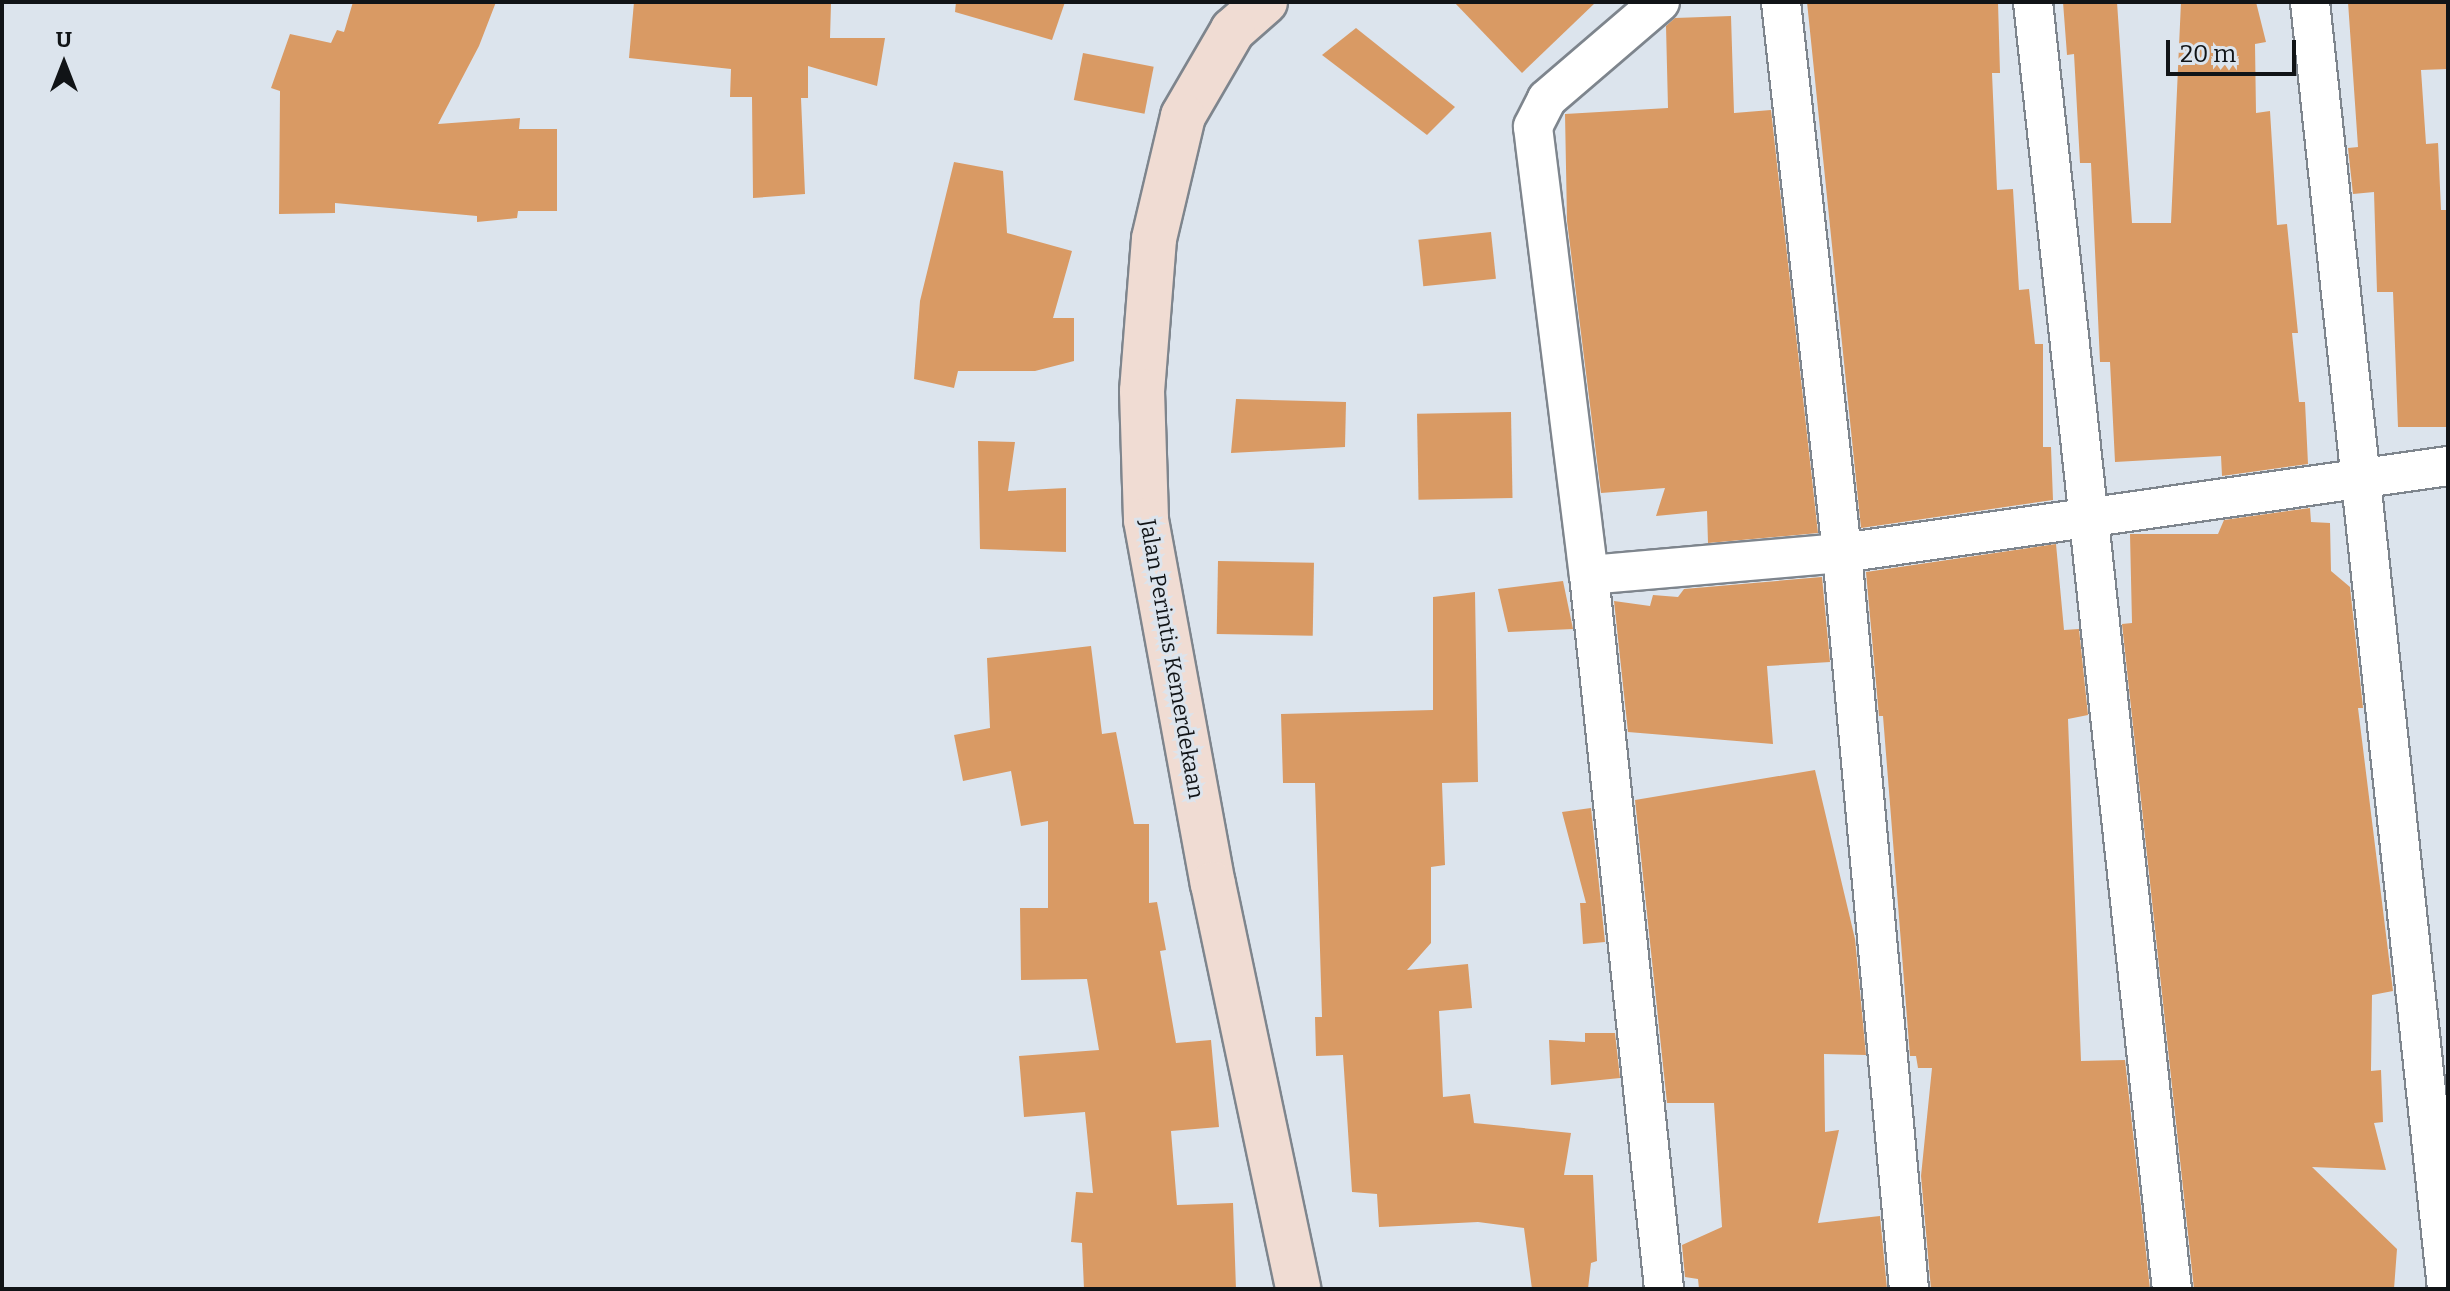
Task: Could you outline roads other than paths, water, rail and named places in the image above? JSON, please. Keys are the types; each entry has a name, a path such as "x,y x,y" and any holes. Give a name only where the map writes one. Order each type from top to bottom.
{"street":[{"name":"Jalan Perintis Kemerdekaan","path":"1265,2 1233,30 1183,116 1154,239 1142,391 1146,520 1213,884 1298,1289"},
{"path":"1660,2 1547,99 1533,127 1589,575 1664,1289"},
{"path":"1781,2 1842,553 1909,1289"},
{"path":"2033,2 2172,1289"},
{"path":"2310,2 2447,1289"},
{"path":"1589,575 1842,553 2089,514 2361,475 2448,466"}]}
